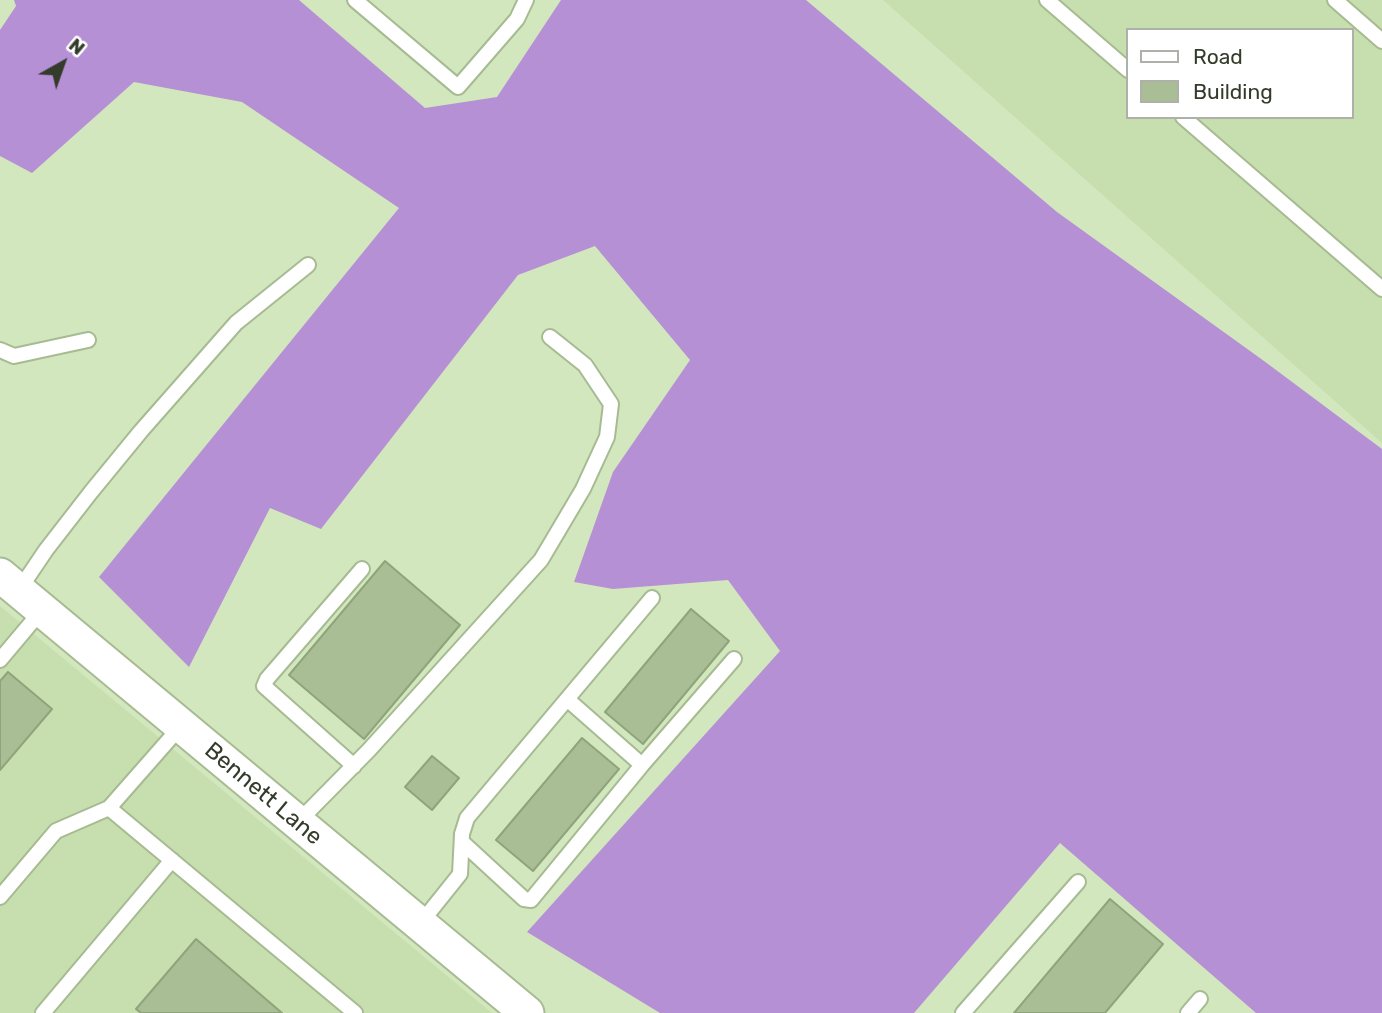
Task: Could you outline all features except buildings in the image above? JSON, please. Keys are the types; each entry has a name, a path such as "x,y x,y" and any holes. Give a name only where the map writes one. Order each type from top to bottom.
{"street":[{"name":"Bennett Lane","path":"20,591 527,1013"}],"lane":[{"path":"355,0 458,87 517,19 526,0"},
{"path":"1047,0 1126,68"},
{"path":"1335,0 1382,41"},
{"path":"1185,119 1382,289"},
{"path":"0,660 20,591 46,550 91,492 236,323 308,265"},
{"path":"297,822 354,766 541,560 583,489 607,437 611,404 585,365 550,337"},
{"path":"0,350 14,356 88,340"},
{"path":"354,766 264,686 267,679 362,569"},
{"path":"420,924 460,874 467,818 652,598"},
{"path":"462,842 524,899 531,900 734,659"},
{"path":"567,699 642,765"},
{"path":"0,897 56,831 110,808 181,726"},
{"path":"110,808 355,1013"},
{"path":"43,1013 172,860"},
{"path":"970,1011 1078,882"},
{"path":"1188,1013 1200,999"}],"shaded area":[{"path":"14,0 299,0 425,108 497,97 561,0 806,0 1057,212 1382,449 1382,1013 1256,1013 1060,843 914,1013 660,1013 527,932 780,651 728,580 613,589 574,582 613,472 690,360 595,246 518,275 321,529 270,508 189,667 99,577 399,208 242,102 134,82 32,173 0,156 0,30 16,6"},
{"path":"883,0 1382,0 1382,443"},
{"path":"0,606 492,1013 0,1013"}]}
